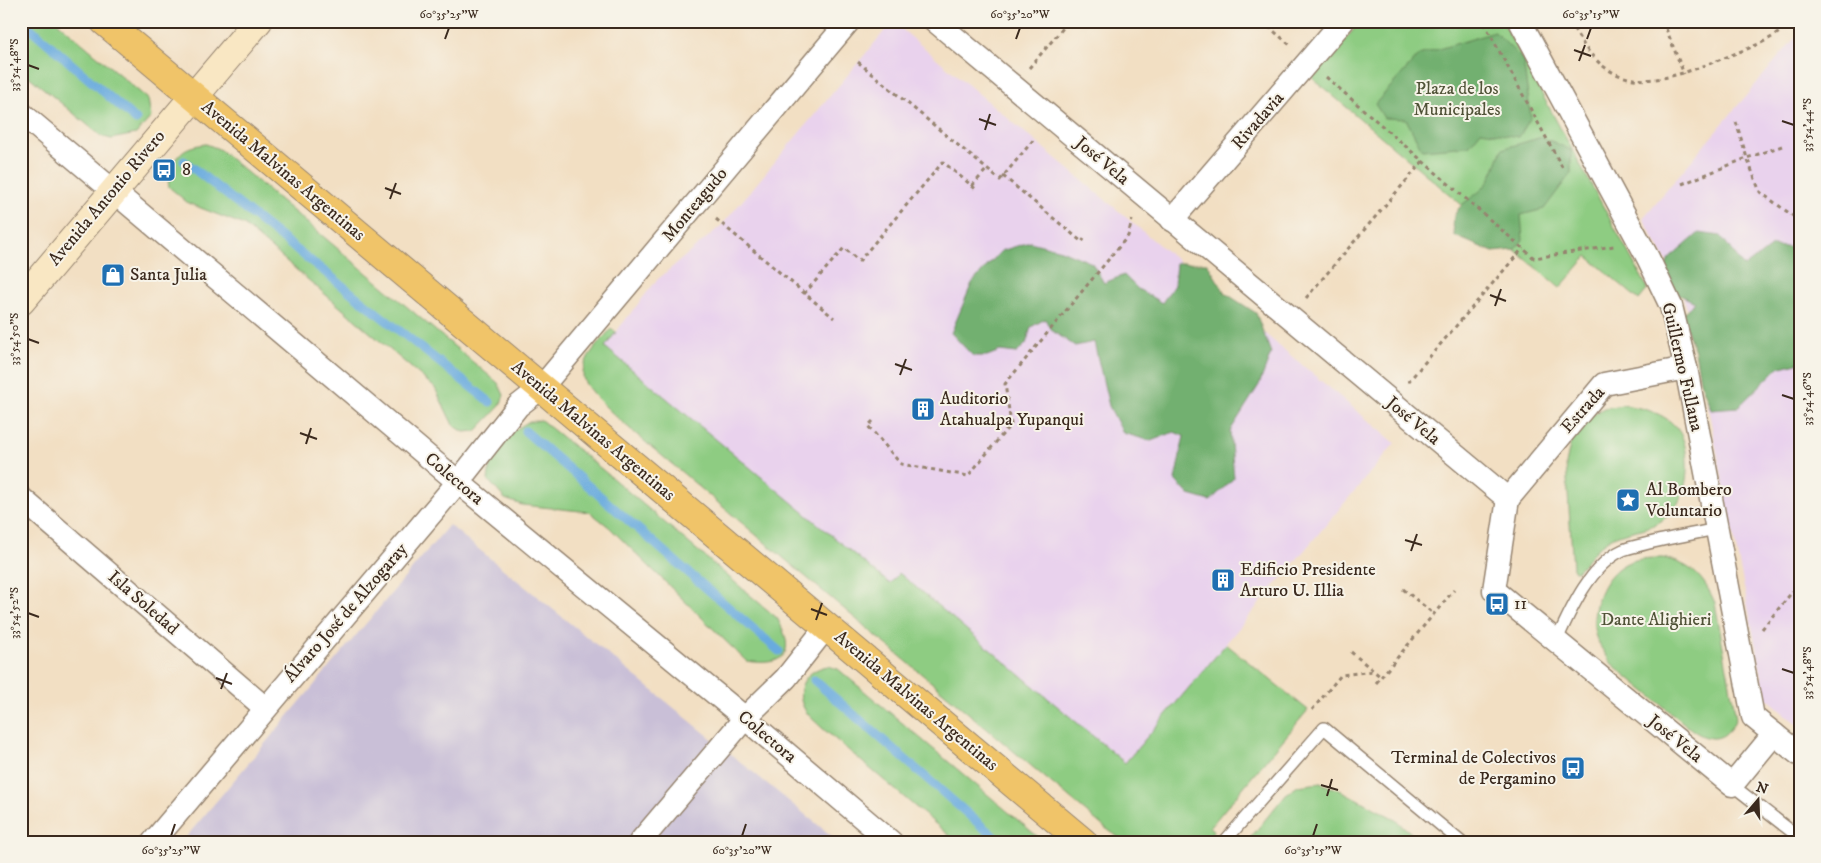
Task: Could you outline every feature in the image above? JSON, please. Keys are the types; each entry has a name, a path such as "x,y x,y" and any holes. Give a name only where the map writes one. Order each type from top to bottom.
{"main road":[{"name":"Avenida Malvinas Argentinas","path":"104,21 1083,842"},
{"name":"Avenida Antonio Rivero","path":"21,300 258,21"}],"street":[{"name":"Monteagudo","path":"541,388 848,21"},
{"name":"José Vela","path":"935,21 1508,499 1494,590 1732,785"},
{"name":"Rivadavia","path":"1172,220 1343,21"},
{"name":"Guillermo Fullana","path":"1520,21 1640,242 1670,306 1686,368 1753,716 1774,734"},
{"name":"Colectora","path":"21,113 458,482 891,842"},
{"name":"Estrada","path":"1508,499 1604,384 1686,368"},
{"name":"Álvaro José de Alzogaray","path":"153,842 458,482 518,406 541,388"},
{"name":"Isla Soledad","path":"21,498 265,708"},
{"path":"640,842 744,718 786,678 827,626"},
{"path":"1732,785 1774,734 1800,755"}],"lane":[{"path":"1556,642 1574,604 1598,569 1610,558 1623,550 1660,540 1716,529"},
{"path":"1224,842 1324,728 1460,842"},
{"path":"1732,785 1800,838"}],"path":[{"path":"1014,87 1070,21"},
{"path":"1262,21 1534,258 1640,242"},
{"path":"1570,21 1586,50 1605,67 1626,79 1653,81 1684,74 1768,40 1791,21"},
{"path":"1663,21 1684,74"},
{"path":"1484,23 1562,167"},
{"path":"858,62 1000,180 1037,136"},
{"path":"1736,122 1760,192 1800,221"},
{"path":"1682,184 1782,146"},
{"path":"1289,318 1423,161"},
{"path":"804,294 844,248 859,261 943,162 977,190"},
{"path":"972,186 986,169"},
{"path":"1003,176 1082,242 1084,239"},
{"path":"696,203 834,318"},
{"path":"873,421 868,426 901,464 968,476 1011,424 1005,384 1128,236 1133,217"},
{"path":"1390,402 1523,248"},
{"path":"1403,590 1434,614"},
{"path":"1376,683 1454,590"},
{"path":"1737,634 1764,629 1793,591"},
{"path":"1351,652 1381,677"}],"shaded area":[{"path":"898,26 1395,443 1125,763 900,574 890,585 604,347 657,280 722,225 888,27"},
{"path":"1800,32 1800,727 1766,697 1689,312 1672,272 1643,218"},
{"path":"449,525 839,842 182,842"}],"green space":[{"path":"21,21 56,21 148,99 151,117 136,134 111,139 101,136 21,70"},
{"name":"Plaza de los Municipales","path":"1361,21 1502,21 1646,285 1647,290 1639,300 1587,256 1560,288 1312,78"},
{"path":"1495,32 1523,60 1531,117 1519,137 1481,131 1469,146 1422,150 1406,119 1384,118 1375,104 1419,55"},
{"path":"1542,137 1571,150 1571,173 1544,209 1521,215 1523,240 1514,250 1493,252 1455,236 1454,216 1463,204 1488,182 1502,149"},
{"path":"206,144 219,149 498,383 504,395 500,406 476,431 464,432 453,425 435,388 244,225 188,203 169,187 167,172 178,156 186,149"},
{"path":"1699,233 1721,236 1744,267 1772,246 1800,248 1800,362 1778,368 1738,407 1711,409 1700,381 1695,351 1681,315 1695,302 1675,293 1664,270 1669,259"},
{"path":"1030,242 1061,250 1092,263 1104,283 1124,275 1138,289 1162,303 1174,285 1176,263 1207,263 1225,293 1256,313 1271,353 1259,385 1230,431 1234,478 1210,501 1189,495 1175,480 1184,436 1174,432 1151,441 1123,433 1109,406 1094,342 1075,346 1051,330 1045,319 1031,327 1026,344 1017,353 1000,351 987,356 973,356 951,333 972,283 1001,251"},
{"path":"611,329 616,332 605,347 890,584 899,573 1125,763 1226,644 1308,710 1210,827 1214,830 1205,842 1125,842 1104,827 615,416 589,389 584,380 583,373 587,359"},
{"path":"1622,405 1641,408 1659,414 1674,425 1680,433 1684,442 1687,466 1684,489 1680,500 1665,518 1654,525 1610,539 1596,549 1575,571 1573,568 1566,464 1570,445 1576,431 1588,417 1604,408"},
{"path":"541,420 777,618 786,640 784,655 770,662 746,661 609,527 590,512 522,505 505,499 488,480 491,460 513,431 528,422"},
{"name":"Dante Alighieri","path":"1663,558 1681,564 1695,573 1706,586 1715,603 1736,718 1727,732 1717,738 1698,734 1612,664 1600,646 1595,634 1594,614 1596,604 1610,576 1629,562"},
{"path":"828,666 838,669 1044,842 957,842 807,713 801,697 803,683 812,672"},
{"path":"1320,783 1342,791 1393,818 1422,842 1247,842 1286,794 1298,786"}],"waterway":[{"path":"22,21 136,120"},
{"path":"184,161 490,402"},
{"path":"525,431 779,651"},
{"path":"814,680 1000,842"}],"place":[{"name":"8","path":"164,170"},
{"name":"Santa Julia","path":"113,275"},
{"name":"Auditorio Atahualpa Yupanqui","path":"923,409"},
{"name":"Al Bombero Voluntario","path":"1628,500"},
{"name":"Edificio Presidente Arturo U. Illia","path":"1223,580"},
{"name":"11","path":"1497,604"},
{"name":"Terminal de Colectivos de Pergamino","path":"1573,768"}]}
